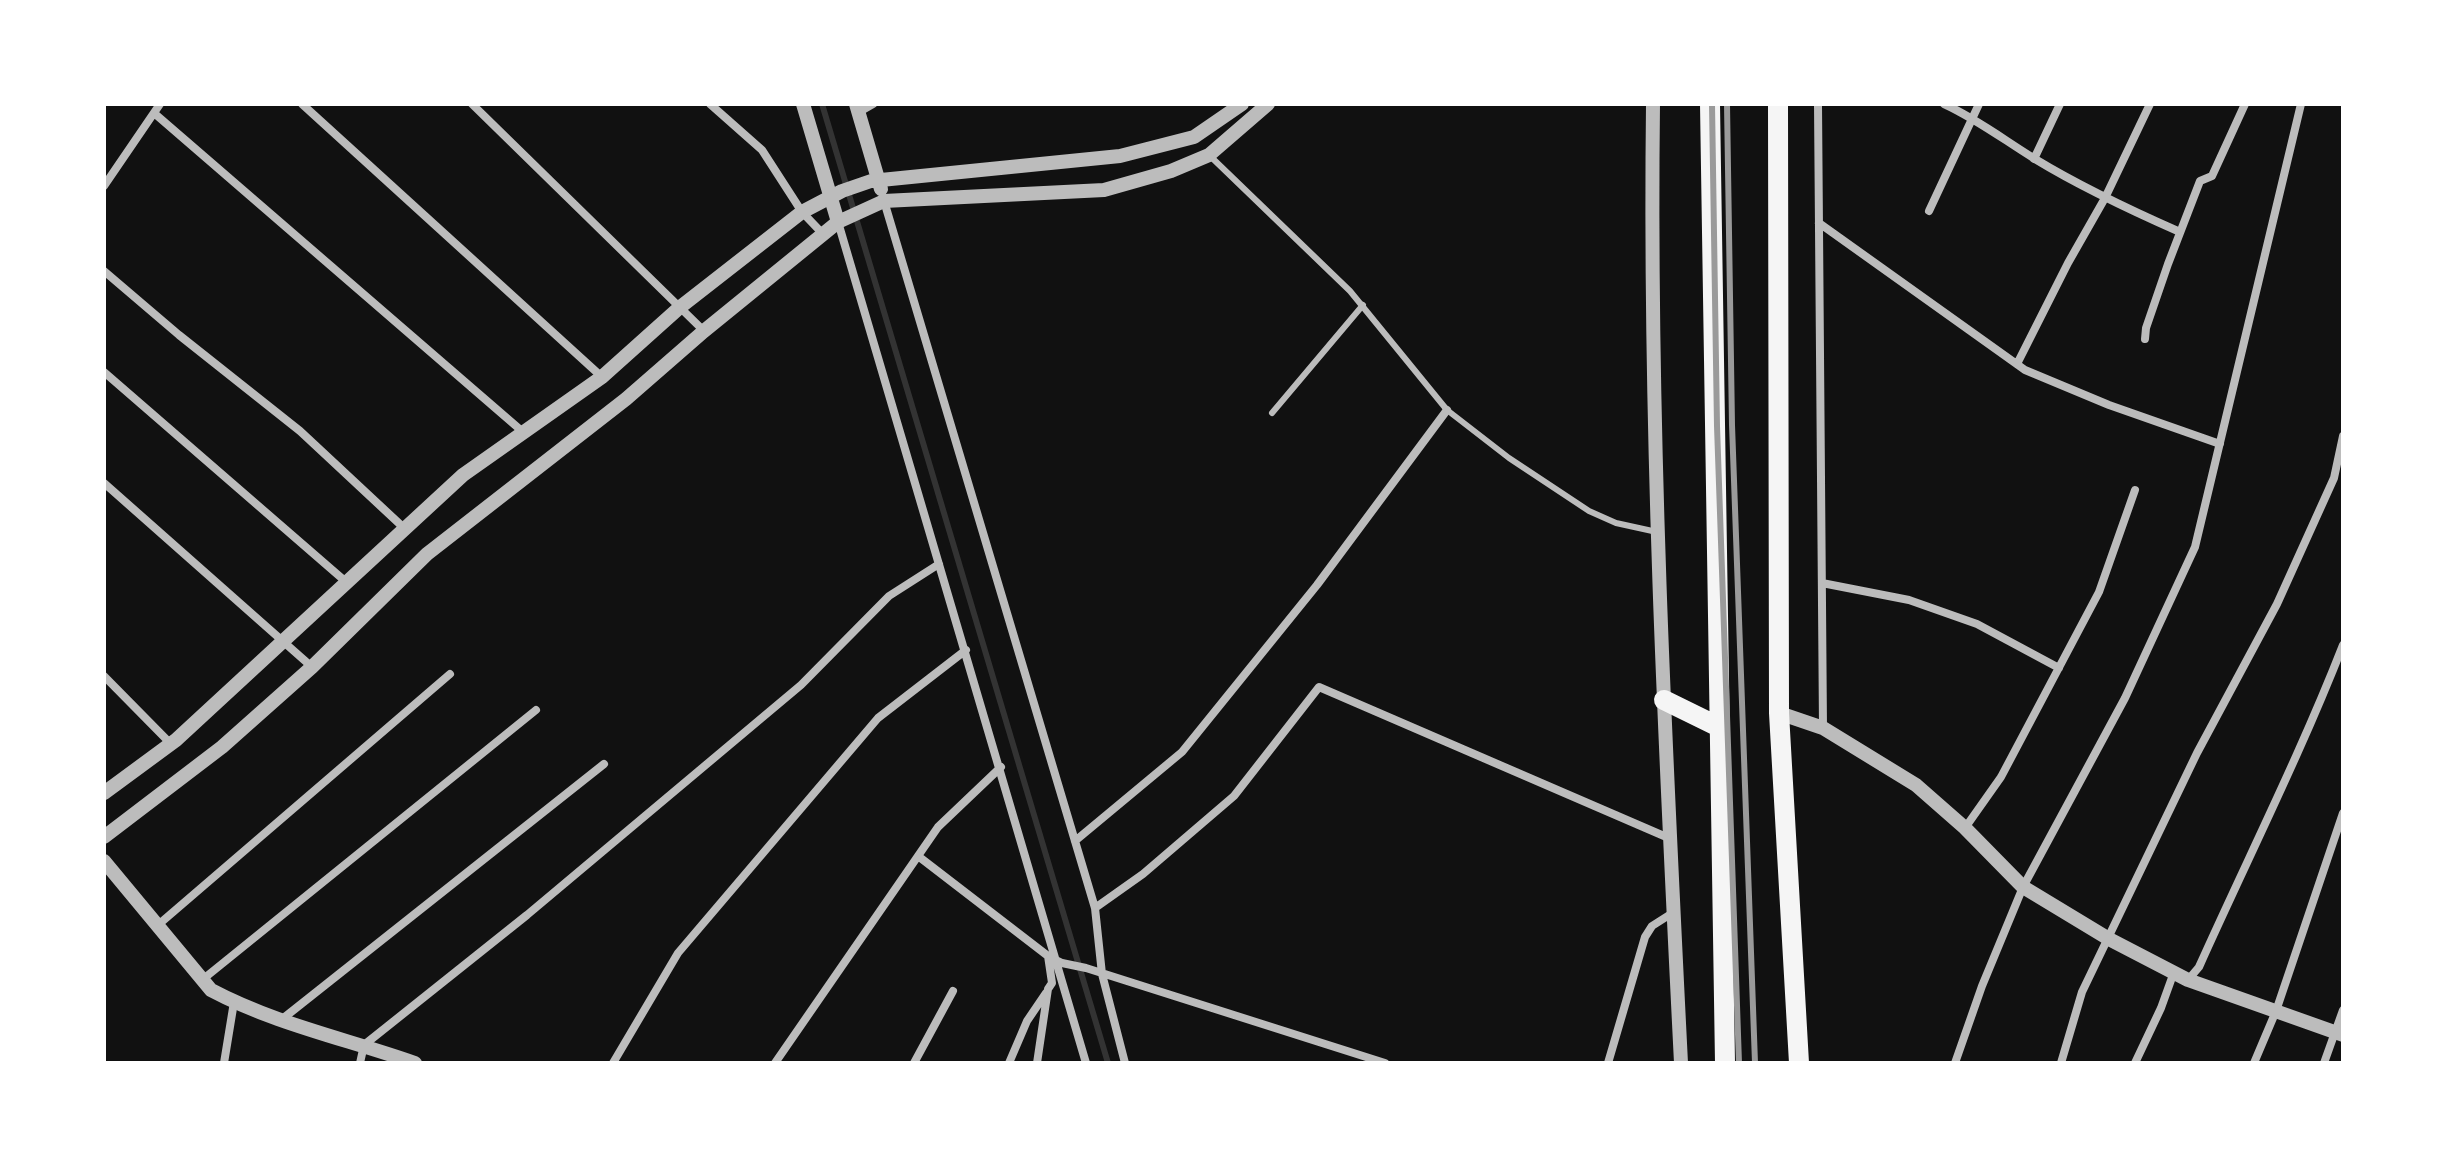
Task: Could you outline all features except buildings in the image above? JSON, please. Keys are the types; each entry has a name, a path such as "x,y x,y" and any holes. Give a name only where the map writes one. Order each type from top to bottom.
{"highway":[{"path":"1710,104 1725,1063"},
{"path":"1778,104 1779,713 1799,1063"},
{"path":"1664,700 1719,727"}],"street":[{"path":"106,181 160,104"},
{"path":"302,104 602,377"},
{"path":"472,104 704,331"},
{"path":"710,104 762,150 802,212 822,233"},
{"path":"803,104 844,218 939,564 1059,962 1086,1063"},
{"path":"873,104 858,108 875,180 1095,908 1102,974 1125,1063"},
{"path":"104,793 171,744 463,475 602,377 679,308 802,212 875,180 1120,156 1194,137 1242,104 1254,117"},
{"path":"104,837 222,747 312,667 427,554 626,399 822,233 844,218 881,202 1104,190 1171,171 1209,155 1268,104"},
{"path":"1653,104 1657,532 1681,1063"},
{"path":"1818,104 1823,728"},
{"path":"1944,104 1973,117 2034,159 2105,198 2180,232"},
{"path":"1929,211 1979,104"},
{"path":"2034,159 2060,104"},
{"path":"2017,364 2105,198 2150,104"},
{"path":"2145,339 2146,328 2200,181 2212,176 2245,104"},
{"path":"1955,1063 1982,986 2023,887 2125,698 2195,547 2301,104"},
{"path":"154,113 523,432"},
{"path":"1819,223 2017,364 2109,405 2220,444"},
{"path":"104,271 300,431 404,528"},
{"path":"104,372 345,581"},
{"path":"1075,841 1182,752 1317,585 1447,410"},
{"path":"2061,1063 2082,992 2197,753 2277,604 2334,478 2343,436"},
{"path":"104,483 312,667"},
{"path":"1965,828 2001,777 2099,592 2135,490"},
{"path":"360,1063 364,1045 527,915 801,685 889,596 939,564"},
{"path":"1822,583 1909,600 1977,624 2059,668"},
{"path":"2188,980 2199,967 2299,754 2343,645"},
{"path":"613,1063 678,953 878,718 966,650"},
{"path":"158,925 450,674"},
{"path":"104,676 171,744"},
{"path":"1095,908 1143,874 1234,796 1319,687 1671,839"},
{"path":"201,981 536,710"},
{"path":"1779,713 1823,728 1916,785 1965,828 2023,887 2109,939 2188,980 2339,1034"},
{"path":"281,1020 604,764"},
{"path":"775,1063 938,827 1001,767"},
{"path":"2254,1063 2276,1011 2343,813"},
{"path":"918,856 1059,962 1385,1063"},
{"path":"104,861 211,990 281,1020 415,1063"},
{"path":"1608,1063 1645,937 1652,926 1674,912"},
{"path":"1009,1063 1027,1021 1052,983 1048,956"},
{"path":"2135,1063 2174,972"},
{"path":"1037,1063 1048,989"},
{"path":"914,1063 953,991"},
{"path":"224,1063 234,1002"},
{"path":"2324,1063 2339,1034 2343,1010"}],"lane":[{"path":"1209,155 1363,305 1447,410 1509,458 1589,511 1616,523 1657,532"},
{"path":"1272,413 1363,305"}],"waterway":[{"path":"822,104 1108,1063"}],"railway":[{"path":"1712,104 1717,426 1739,1063"},
{"path":"1727,104 1732,425 1755,1063"}]}
